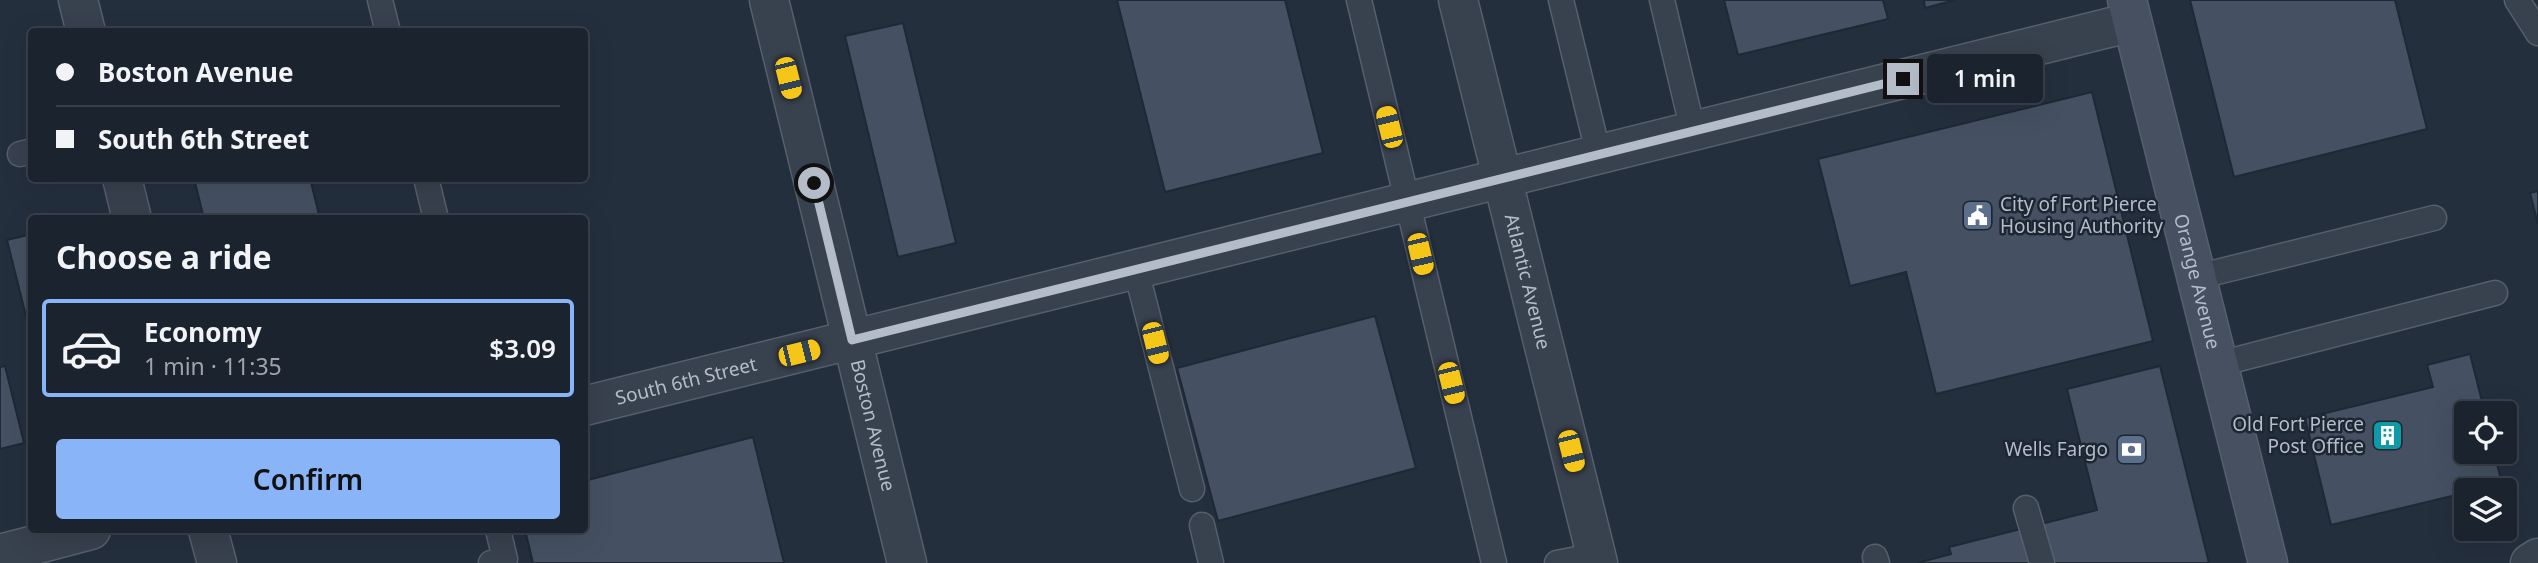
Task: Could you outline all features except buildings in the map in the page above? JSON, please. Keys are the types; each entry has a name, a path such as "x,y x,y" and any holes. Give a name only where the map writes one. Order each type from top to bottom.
{"main road":[{"name":"Orange Avenue","path":"2130,11 2268,563"}],"street":[{"path":"78,0 85,28"},
{"name":"Boston Avenue","path":"769,0 907,563"},
{"name":"Atlantic Avenue","path":"1458,0 1597,559"},
{"name":"South 6th Street","path":"588,405 1599,156 2130,11"},
{"path":"123,182 131,215"},
{"path":"0,554 80,533"},
{"path":"209,533 217,563"},
{"path":"2530,563 2538,558"}],"lane":[{"path":"380,0 387,28"},
{"path":"1359,0 1494,563"},
{"path":"1561,0 1599,156"},
{"path":"1662,0 1693,131"},
{"path":"2518,0 2538,33"},
{"path":"427,182 435,215"},
{"path":"2197,277 2434,218"},
{"path":"1136,270 1192,489"},
{"path":"2218,364 2496,293"},
{"path":"2026,508 2042,563"},
{"path":"1202,525 1211,563"},
{"path":"491,563 505,559 499,533"},
{"path":"1557,563 1597,559"}],"place":[{"name":"City of Fort Pierce Housing Authority","path":"1977,215"},
{"name":"Old Fort Pierce Post Office","path":"2387,435"},
{"name":"Wells Fargo","path":"2131,449"}],"route":[{"path":"814,183 852,340 1903,79"}]}
